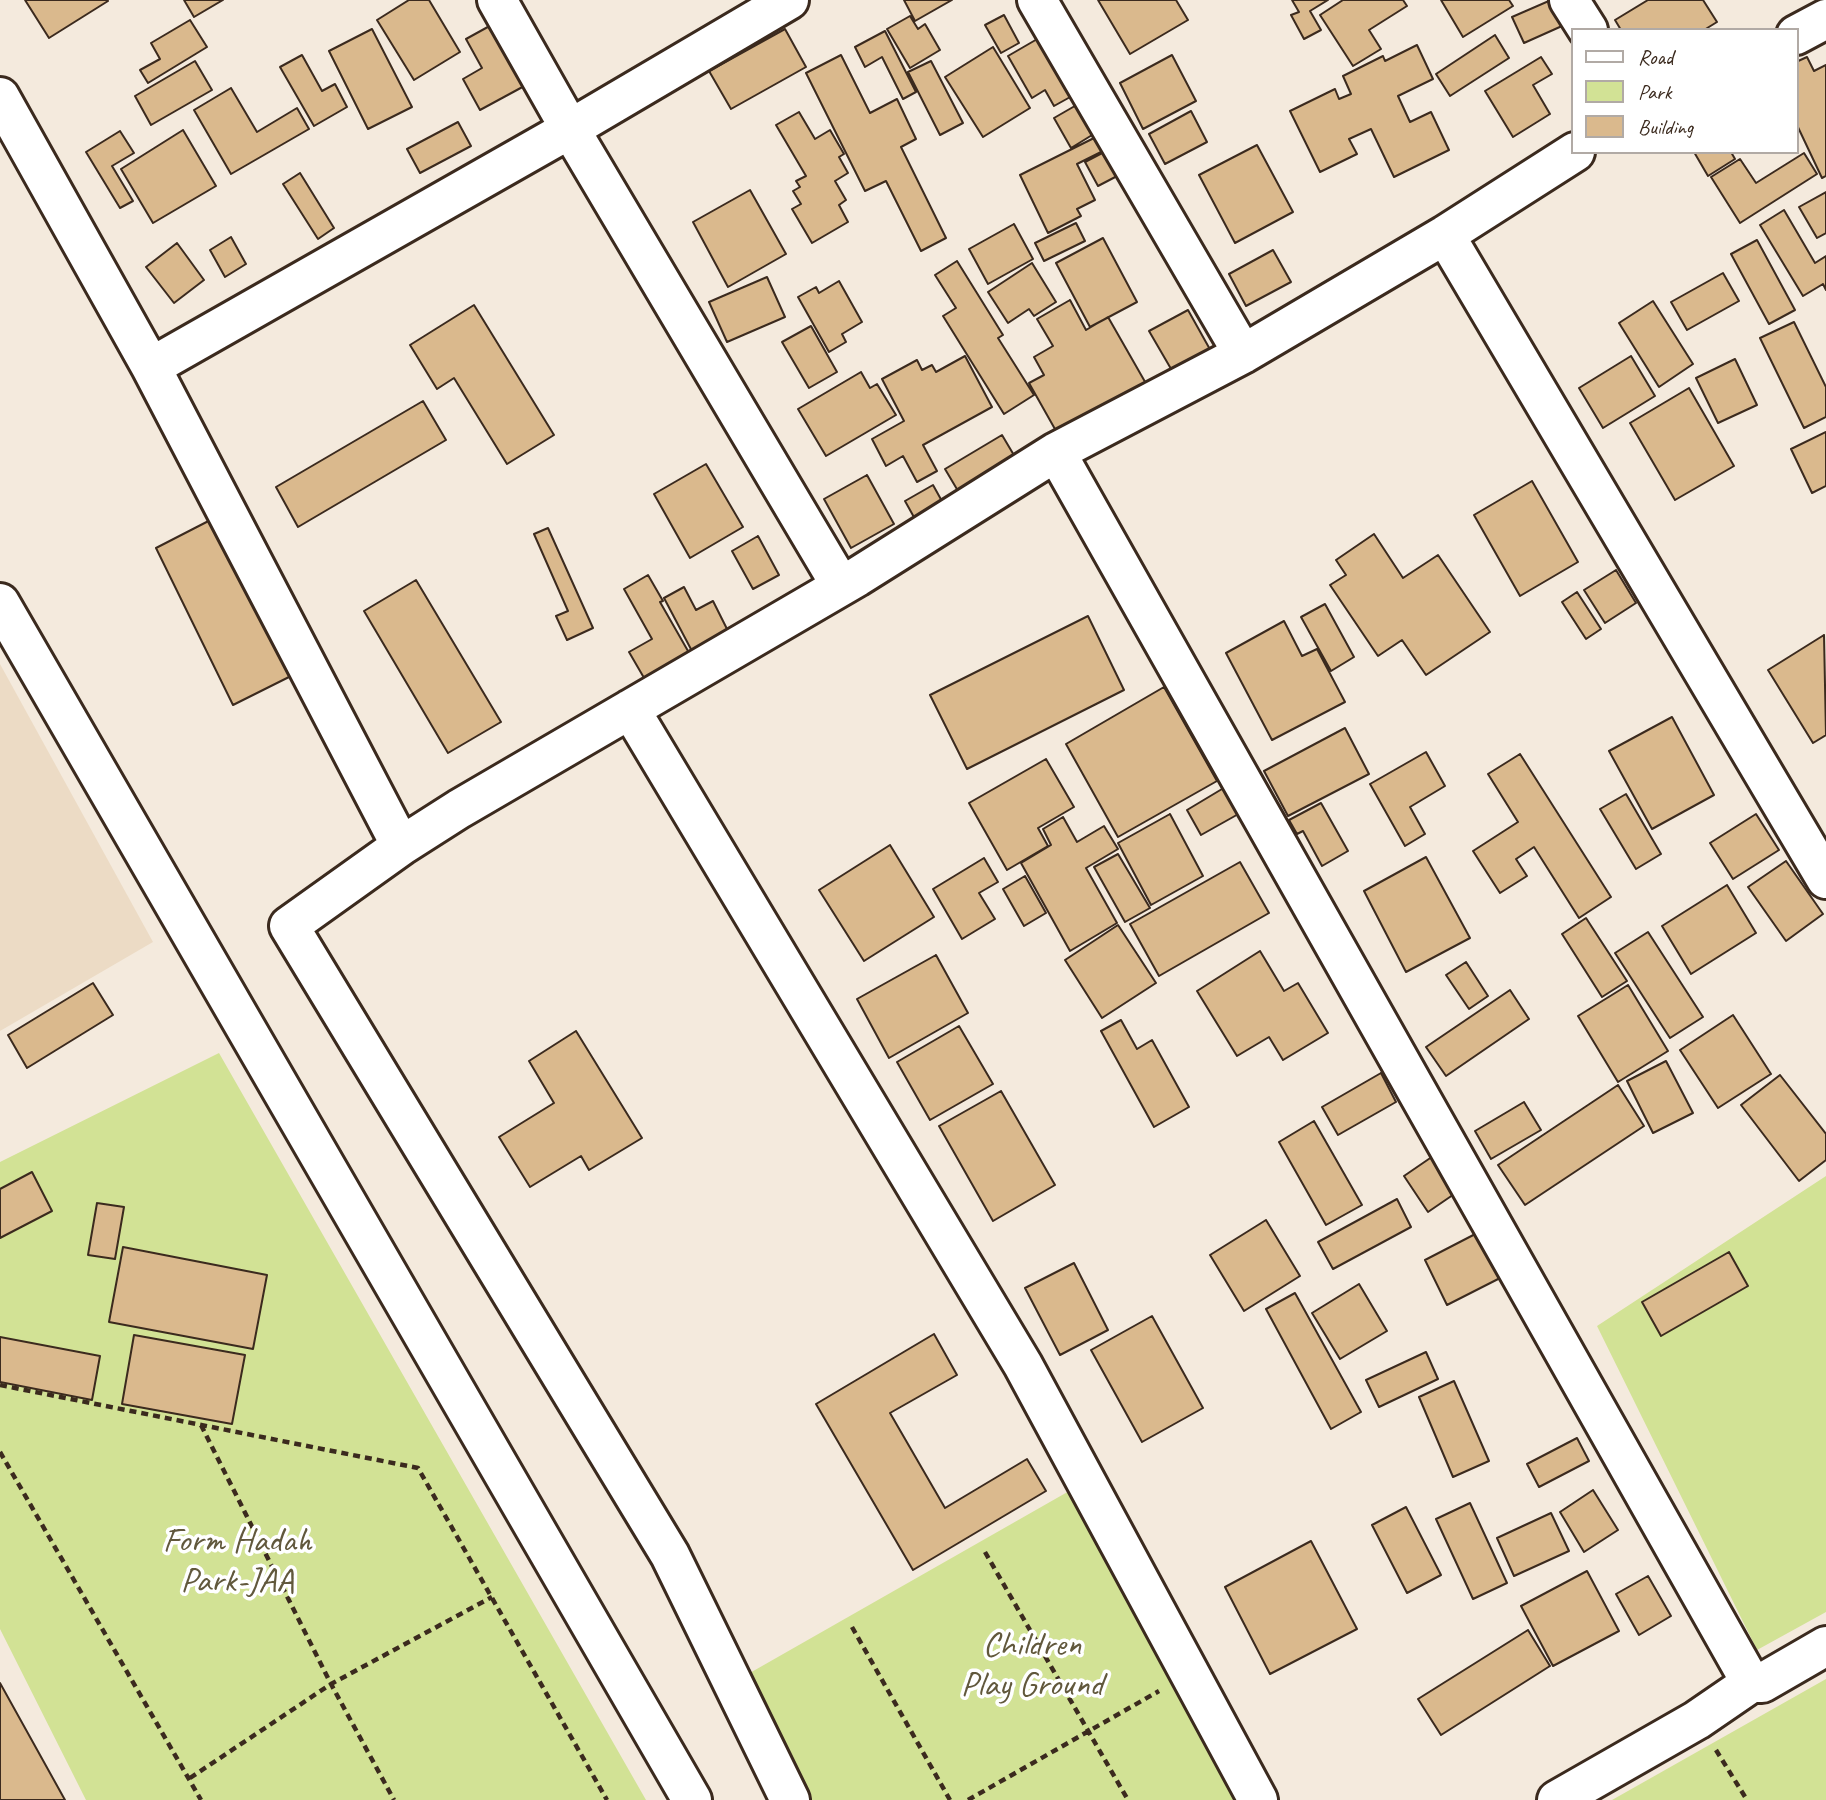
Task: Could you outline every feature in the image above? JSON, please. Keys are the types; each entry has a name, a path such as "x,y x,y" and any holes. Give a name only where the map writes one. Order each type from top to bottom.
{"street":[{"path":"498,0 570,129 841,586"},
{"path":"151,367 570,129 789,0"},
{"path":"1037,0 1242,354"},
{"path":"1569,0 1587,28"},
{"path":"1798,34 1826,19"},
{"path":"0,97 151,367 401,846"},
{"path":"790,1800 670,1555 289,926 401,846 459,809 841,586 1056,452 1242,354 1445,235 1572,154"},
{"path":"1445,235 1826,878"},
{"path":"1056,452 1751,1683"},
{"path":"0,603 692,1800"},
{"path":"630,709 1023,1365 1258,1800"},
{"path":"1557,1800 1697,1720 1751,1683 1762,1683 1826,1646"}],"path":[{"path":"0,1385 418,1468 607,1800"},
{"path":"200,1425 331,1684 394,1800"},
{"path":"0,1452 201,1800"},
{"path":"985,1552 1128,1800"},
{"path":"190,1778 331,1684 492,1597"},
{"path":"852,1627 950,1800"},
{"path":"968,1800 1190,1674"},
{"path":"1697,1720 1747,1800"}],"shaded area":[{"path":"0,664 153,942 0,1031"}],"green space":[{"name":"Form Hadah Park-JAA","path":"219,1053 646,1800 86,1800 0,1629 0,1162"},
{"path":"1826,1176 1826,1612 1757,1650 1597,1326"},
{"name":"Children Play Ground","path":"1085,1482 1258,1800 796,1800 734,1682"},
{"path":"1826,1679 1826,1800 1612,1800"}],"building":[{"path":"25,0 107,0 108,1 49,38"},
{"path":"184,0 223,0 194,17"},
{"path":"409,0 429,0 460,52 414,80 377,20"},
{"path":"904,0 952,0 915,21"},
{"path":"1098,0 1176,0 1188,20 1130,54"},
{"path":"1292,0 1328,0 1310,11 1321,30 1304,39 1291,15 1299,12"},
{"path":"1343,0 1403,0 1407,6 1369,30 1381,49 1353,66 1320,15"},
{"path":"1441,0 1509,0 1513,6 1463,37"},
{"path":"1551,0 1562,26 1524,43 1512,17"},
{"path":"1648,0 1703,0 1717,22 1707,28 1620,28 1615,20"},
{"path":"1004,15 1019,43 1001,53 985,25"},
{"path":"910,16 918,29 925,24 940,50 910,68 887,29"},
{"path":"190,20 207,47 148,83 140,70 160,59 151,43"},
{"path":"495,23 528,84 480,110 463,79 482,68 466,39"},
{"path":"372,29 412,107 368,129 329,51"},
{"path":"785,29 806,67 731,109 709,71"},
{"path":"885,31 916,92 903,99 882,57 865,67 855,47"},
{"path":"1495,35 1509,58 1450,96 1436,74"},
{"path":"1039,38 1072,96 1054,106 1045,90 1032,98 1008,56"},
{"path":"1417,45 1433,79 1398,96 1410,122 1431,112 1449,150 1394,177 1371,129 1349,139 1357,154 1320,172 1290,111 1335,89 1339,99 1351,94 1343,76 1383,56 1385,61"},
{"path":"993,47 1030,108 983,137 945,77"},
{"path":"302,55 322,91 335,84 347,107 314,126 280,67"},
{"path":"841,55 870,113 897,99 916,139 901,147 946,238 921,251 886,181 865,191 806,73"},
{"path":"1172,55 1196,101 1143,129 1120,83"},
{"path":"1541,57 1552,74 1533,85 1550,114 1513,137 1485,91"},
{"path":"1807,57 1814,71 1826,65 1826,176 1822,178 1798,127 1798,61"},
{"path":"195,61 212,90 151,125 135,96"},
{"path":"931,61 963,123 940,135 908,72"},
{"path":"231,88 257,132 297,108 309,129 231,174 194,110"},
{"path":"1080,103 1097,132 1071,148 1054,118"},
{"path":"1191,111 1207,142 1165,164 1149,134"},
{"path":"799,112 815,139 830,130 844,154 839,157 848,173 835,181 846,200 839,205 848,222 812,243 792,209 801,204 793,191 800,187 796,181 806,176 776,125"},
{"path":"458,122 471,146 420,173 407,149"},
{"path":"183,130 216,186 153,223 121,169"},
{"path":"120,131 134,153 112,166 133,201 120,208 86,152"},
{"path":"1096,137 1103,151 1077,164 1095,200 1077,209 1081,216 1048,233 1020,175"},
{"path":"1257,145 1293,212 1235,243 1199,175"},
{"path":"1108,150 1121,174 1098,186 1085,162"},
{"path":"1804,153 1817,174 1740,223 1711,177 1740,159 1756,183"},
{"path":"1695,154 1732,154 1735,159 1708,176"},
{"path":"300,173 334,228 318,239 283,184"},
{"path":"750,190 786,254 728,287 693,222"},
{"path":"1826,192 1826,233 1817,238 1799,207"},
{"path":"1784,210 1815,263 1826,256 1826,290 1823,284 1803,296 1760,225"},
{"path":"1076,223 1085,241 1044,261 1035,243"},
{"path":"1014,224 1033,259 988,284 969,249"},
{"path":"231,237 246,264 225,277 210,250"},
{"path":"1103,238 1137,302 1090,327 1056,263"},
{"path":"1757,240 1795,310 1769,324 1731,254"},
{"path":"177,243 204,280 174,303 146,267"},
{"path":"1273,250 1291,282 1246,306 1229,274"},
{"path":"957,261 1003,335 998,338 1034,395 1004,414 943,316 956,308 935,275"},
{"path":"1032,263 1056,302 1034,316 1029,309 1008,323 988,292"},
{"path":"1723,273 1739,301 1687,330 1671,302"},
{"path":"767,277 785,317 727,342 709,302"},
{"path":"839,281 862,322 842,334 846,342 829,352 798,297 816,287 819,293"},
{"path":"1070,300 1086,330 1108,317 1148,387 1060,438 1029,383 1044,375 1034,357 1053,346 1037,319"},
{"path":"1653,301 1693,364 1659,387 1619,323"},
{"path":"474,305 554,435 507,464 454,378 437,389 410,345"},
{"path":"1188,310 1212,353 1174,374 1149,331"},
{"path":"1794,322 1826,387 1826,417 1804,428 1760,338"},
{"path":"811,326 837,372 809,388 782,342"},
{"path":"965,356 992,407 923,445 937,471 917,482 903,456 886,466 872,439 904,421 882,379 917,360 922,370 932,365 936,372"},
{"path":"1631,356 1655,396 1603,428 1579,388"},
{"path":"1735,359 1757,405 1718,423 1696,378"},
{"path":"861,372 870,388 877,384 896,415 826,456 798,409"},
{"path":"1689,388 1734,466 1675,500 1630,423"},
{"path":"423,401 446,440 298,527 276,487"},
{"path":"1826,432 1826,486 1812,493 1791,449"},
{"path":"1002,435 1018,462 961,496 945,469"},
{"path":"706,464 743,527 690,558 654,494"},
{"path":"867,475 894,524 851,548 824,499"},
{"path":"1532,481 1578,562 1520,596 1474,515"},
{"path":"933,485 943,503 915,519 905,501"},
{"path":"226,512 305,669 233,705 156,548"},
{"path":"548,528 593,628 567,640 556,616 568,611 534,534"},
{"path":"1374,534 1403,578 1438,555 1490,632 1426,675 1402,640 1378,656 1330,585 1346,575 1336,560"},
{"path":"758,536 779,575 753,589 732,551"},
{"path":"1616,570 1636,603 1605,623 1584,590"},
{"path":"648,575 692,658 647,683 629,652 652,639 624,589"},
{"path":"416,580 501,722 448,753 364,611"},
{"path":"684,587 696,610 713,601 729,633 693,653 664,598"},
{"path":"1577,592 1601,629 1586,639 1562,602"},
{"path":"1325,604 1354,657 1331,671 1301,617"},
{"path":"1088,616 1124,690 967,769 930,695"},
{"path":"1284,621 1302,656 1317,649 1345,702 1272,740 1226,653"},
{"path":"1824,635 1826,735 1813,743 1768,670"},
{"path":"1164,687 1217,781 1118,837 1066,744"},
{"path":"1672,717 1714,795 1652,829 1609,751"},
{"path":"1345,728 1369,774 1288,816 1264,771"},
{"path":"1426,752 1445,786 1410,807 1425,834 1405,846 1370,784"},
{"path":"1520,754 1611,897 1579,918 1534,847 1516,859 1527,876 1500,893 1473,851 1518,822 1488,774"},
{"path":"1046,759 1074,807 1038,828 1048,846 1007,870 969,803"},
{"path":"1227,786 1242,812 1201,835 1187,810"},
{"path":"1626,794 1661,854 1636,869 1600,809"},
{"path":"1321,803 1348,851 1322,866 1303,831 1297,834 1289,820"},
{"path":"1170,814 1203,876 1151,905 1118,843"},
{"path":"1756,814 1779,850 1733,879 1710,843"},
{"path":"1063,817 1077,842 1104,826 1118,849 1086,868 1117,923 1070,951 1021,863 1051,845 1043,829"},
{"path":"890,845 934,917 864,961 819,890"},
{"path":"1118,854 1150,908 1125,922 1094,867"},
{"path":"1426,857 1470,938 1406,972 1364,891"},
{"path":"984,858 998,882 979,893 995,919 962,939 933,889"},
{"path":"1786,861 1823,914 1786,941 1748,887"},
{"path":"1240,862 1269,913 1159,976 1130,924"},
{"path":"1025,876 1046,913 1024,926 1003,889"},
{"path":"1727,885 1756,933 1691,974 1662,926"},
{"path":"1586,918 1627,981 1602,997 1562,934"},
{"path":"1118,925 1156,983 1102,1018 1065,960"},
{"path":"1648,932 1703,1017 1670,1038 1615,953"},
{"path":"1260,951 1284,991 1298,983 1328,1033 1283,1060 1269,1037 1237,1056 1197,991"},
{"path":"936,955 968,1013 889,1058 857,999"},
{"path":"1466,962 1488,996 1469,1009 1446,975"},
{"path":"93,983 113,1015 27,1068 8,1035"},
{"path":"1628,985 1668,1051 1618,1082 1578,1016"},
{"path":"1510,990 1529,1019 1446,1076 1426,1047"},
{"path":"1733,1015 1771,1074 1718,1108 1680,1050"},
{"path":"1121,1020 1137,1049 1152,1040 1189,1107 1154,1127 1101,1031"},
{"path":"959,1026 993,1084 930,1120 897,1062"},
{"path":"576,1031 642,1138 589,1170 581,1156 530,1187 499,1137 554,1103 529,1061"},
{"path":"1666,1061 1693,1113 1653,1133 1627,1081"},
{"path":"1381,1073 1396,1102 1338,1135 1322,1107"},
{"path":"1780,1075 1826,1134 1826,1160 1799,1181 1741,1105"},
{"path":"1618,1085 1644,1126 1525,1205 1498,1165"},
{"path":"1001,1091 1055,1185 993,1221 939,1126"},
{"path":"1524,1102 1541,1130 1491,1159 1475,1131"},
{"path":"1314,1121 1362,1205 1326,1225 1279,1142"},
{"path":"1439,1152 1463,1188 1428,1212 1404,1176"},
{"path":"32,1172 52,1211 0,1238 0,1189"},
{"path":"1397,1199 1411,1227 1333,1269 1318,1242"},
{"path":"97,1203 124,1207 115,1259 88,1255"},
{"path":"1266,1220 1300,1276 1244,1311 1210,1255"},
{"path":"1483,1230 1506,1275 1447,1305 1425,1260"},
{"path":"123,1247 267,1275 253,1349 109,1322"},
{"path":"1729,1252 1748,1286 1661,1336 1642,1302"},
{"path":"1074,1263 1108,1330 1060,1355 1025,1288"},
{"path":"1359,1284 1387,1331 1340,1359 1312,1313"},
{"path":"1295,1293 1361,1412 1331,1429 1266,1309"},
{"path":"1152,1316 1203,1408 1142,1442 1091,1350"},
{"path":"934,1334 957,1375 890,1413 945,1508 1027,1459 1046,1491 913,1570 816,1404"},
{"path":"134,1335 245,1355 232,1424 122,1404"},
{"path":"0,1337 100,1356 92,1400 0,1382"},
{"path":"1426,1352 1438,1379 1379,1407 1366,1380"},
{"path":"1454,1381 1489,1461 1453,1477 1419,1397"},
{"path":"1577,1438 1589,1461 1539,1487 1527,1464"},
{"path":"1593,1490 1618,1530 1584,1552 1560,1512"},
{"path":"1470,1503 1507,1583 1473,1599 1436,1519"},
{"path":"1406,1507 1441,1575 1407,1593 1372,1525"},
{"path":"1551,1513 1569,1551 1514,1576 1497,1538"},
{"path":"1311,1541 1357,1629 1270,1674 1225,1587"},
{"path":"1587,1571 1619,1631 1553,1666 1521,1606"},
{"path":"1648,1576 1671,1616 1639,1635 1616,1594"},
{"path":"1528,1630 1550,1666 1441,1735 1418,1699"},
{"path":"0,1683 65,1800 0,1800"}]}
